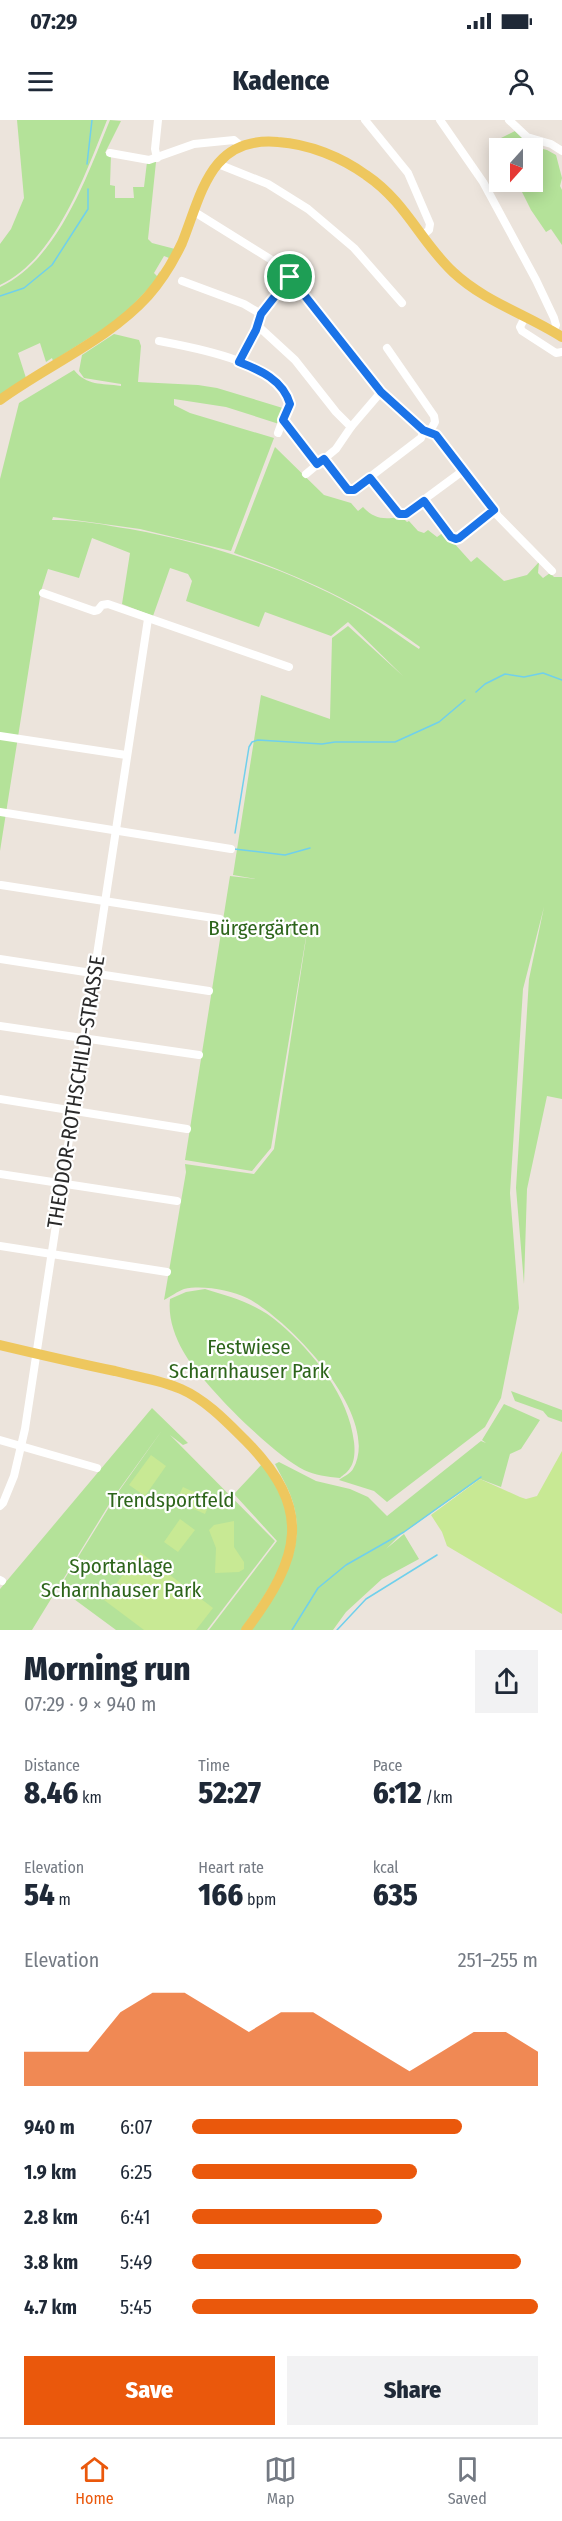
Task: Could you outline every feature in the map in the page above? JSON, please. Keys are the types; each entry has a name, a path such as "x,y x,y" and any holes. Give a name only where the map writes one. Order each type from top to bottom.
{"main road":[{"path":"0,400 116,325 146,298 168,270 205,182 226,155 241,146 258,142 286,143 311,148 341,160 367,175 405,210 442,260 463,280 491,300 557,334"},
{"path":"0,1345 160,1382 189,1393 224,1419 271,1467 282,1486 290,1510 292,1530 290,1550 280,1580 246,1630"}],"street":[{"path":"157,158 154,148 158,120"},
{"path":"358,120 370,129"},
{"path":"365,120 411,179 430,225 429,231 423,235"},
{"path":"440,120 486,186 536,280 554,318 557,334"},
{"path":"509,120 525,136 561,150"},
{"path":"110,153 147,160 200,143 234,140 241,146"},
{"path":"218,164 268,184 308,209 354,248 402,303"},
{"path":"193,211 281,266 381,392 427,431 438,436 494,510 552,571"},
{"path":"239,362 258,326 261,314 290,277"},
{"path":"182,281 253,307 261,314"},
{"path":"525,317 520,327 522,330 556,353 562,351"},
{"path":"258,326 295,360 336,412 351,427"},
{"path":"159,341 239,362 266,374 283,389 290,404 278,433"},
{"path":"283,420 350,490 370,478 422,438 435,422 434,416 387,348"},
{"path":"306,474 336,449 351,427 381,392"},
{"path":"370,478 400,515 408,513 464,470"},
{"path":"424,501 454,539 494,510"},
{"path":"43,593 93,610 98,610 106,604 289,667"},
{"name":"THEODOR-ROTHSCHILD-STRASSE","path":"0,1506 14,1476 37,1353 148,619"},
{"path":"0,736 126,755"},
{"path":"0,812 231,849"},
{"path":"1,885 220,919"},
{"path":"0,959 209,991"},
{"path":"0,1026 199,1056"},
{"path":"0,1099 187,1129"},
{"path":"0,1174 177,1201"},
{"path":"0,1246 167,1272"},
{"path":"0,1440 97,1468"}],"green space":[{"path":"17,120 107,120 78,189 52,236 20,273 0,285 0,244 11,229 24,198"},
{"path":"110,120 121,121 105,153 111,155 110,185 115,186 115,198 134,198 133,187 144,187 147,162 156,162 148,239 152,243 175,249 169,258 164,256 154,273 157,276 160,271 158,279 119,319 53,361 52,358 46,362 40,343 18,353 26,378 0,396 0,287 20,274 54,237 80,190"},
{"path":"515,131 522,138 501,138"},
{"path":"543,149 556,155 562,178 560,186 562,190 562,245 551,229 546,232 522,192 543,192"},
{"name":"Bürgergärten","path":"114,334 139,340 141,346 138,382 217,388 286,409 279,424 226,407 174,399 174,405 190,413 274,438 231,551 140,529 53,517 52,520 81,521 130,529 217,549 328,592 354,606 419,649 420,647 354,604 283,571 234,553 275,447 324,495 351,503 358,511 363,507 379,517 404,519 418,531 424,533 428,530 437,537 444,532 471,562 477,557 504,581 527,575 539,562 538,573 543,578 550,573 554,577 562,577 562,1099 547,1096 527,1189 524,1284 516,1188 529,979 544,907 523,989 510,1193 519,1308 501,1398 485,1427 387,1502 374,1491 339,1480 353,1469 359,1448 355,1423 344,1398 327,1372 286,1326 247,1298 225,1291 208,1288 184,1289 164,1300 186,1172 185,1164 254,1174 274,1149 309,919 271,1148 252,1171 185,1160 230,876 256,879 233,875 261,695 330,719 332,638 348,626 403,676 348,622 331,636 265,612 259,627 186,601 192,581 188,574 170,568 153,616 122,604 130,553 92,538 79,578 48,569 41,591 0,851 0,479 19,403 74,370 84,379 89,381 121,386 121,384 84,378 79,371 82,355"},
{"name":"Festwiese Scharnhauser Park","path":"205,1289 244,1302 271,1316 304,1347 327,1376 345,1408 354,1442 352,1465 340,1478 312,1473 290,1462 220,1398 192,1364 174,1332 170,1299 186,1292"},
{"path":"511,1391 562,1410 562,1422 548,1417 543,1411 515,1401"},
{"path":"504,1404 540,1420 521,1449 510,1454 501,1487 480,1479 401,1534 386,1549 404,1534 419,1559 382,1579 346,1612 333,1630 249,1630 271,1599 289,1567 297,1532 290,1494 275,1464 279,1462 316,1481 350,1489 368,1497 387,1516 481,1441 486,1443 482,1440"},
{"path":"152,1408 188,1443 183,1445 170,1435 275,1541 207,1630 116,1630 59,1588 119,1491 163,1429 113,1498 32,1630 0,1630 0,1589"},
{"path":"562,1451 562,1614 447,1546 442,1532 431,1515 480,1479 526,1499 537,1496"},
{"path":"151,1455 166,1466 145,1496 129,1485"},
{"path":"263,1463 281,1490 288,1509 290,1528 287,1546 273,1582 241,1630 209,1630 277,1541 234,1494"},
{"path":"183,1487 211,1500 205,1514 176,1501"},
{"path":"180,1519 195,1530 178,1552 164,1542"},
{"path":"234,1521 234,1547 244,1562 244,1569 239,1572 215,1573 216,1548 209,1530 214,1525"},
{"name":"Sportanlage Scharnhauser Park","path":"140,1552 213,1608 196,1630 144,1630 104,1600"}],"waterway":[{"path":"87,164 92,120"},
{"path":"0,296 24,288 52,265 88,209 88,189"},
{"path":"476,692 485,684 505,674 524,677 543,673 562,680"},
{"path":"235,833 249,747 252,742 258,740 322,744 395,742 439,722 465,700"},
{"path":"234,849 285,855 310,848"},
{"path":"292,1630 318,1588 346,1565 404,1532 481,1477"},
{"path":"337,1630 366,1599 437,1555"}],"route":[{"path":"290,277 378,390 423,430 436,435 494,510 459,538 451,537 424,501 401,515 370,478 354,490 348,490 324,459 317,464 283,420 290,404 282,388 266,374 239,362 258,326 261,314 290,277"}],"park label":[{"name":"Trendsportfeld","path":"171,1500"}]}
